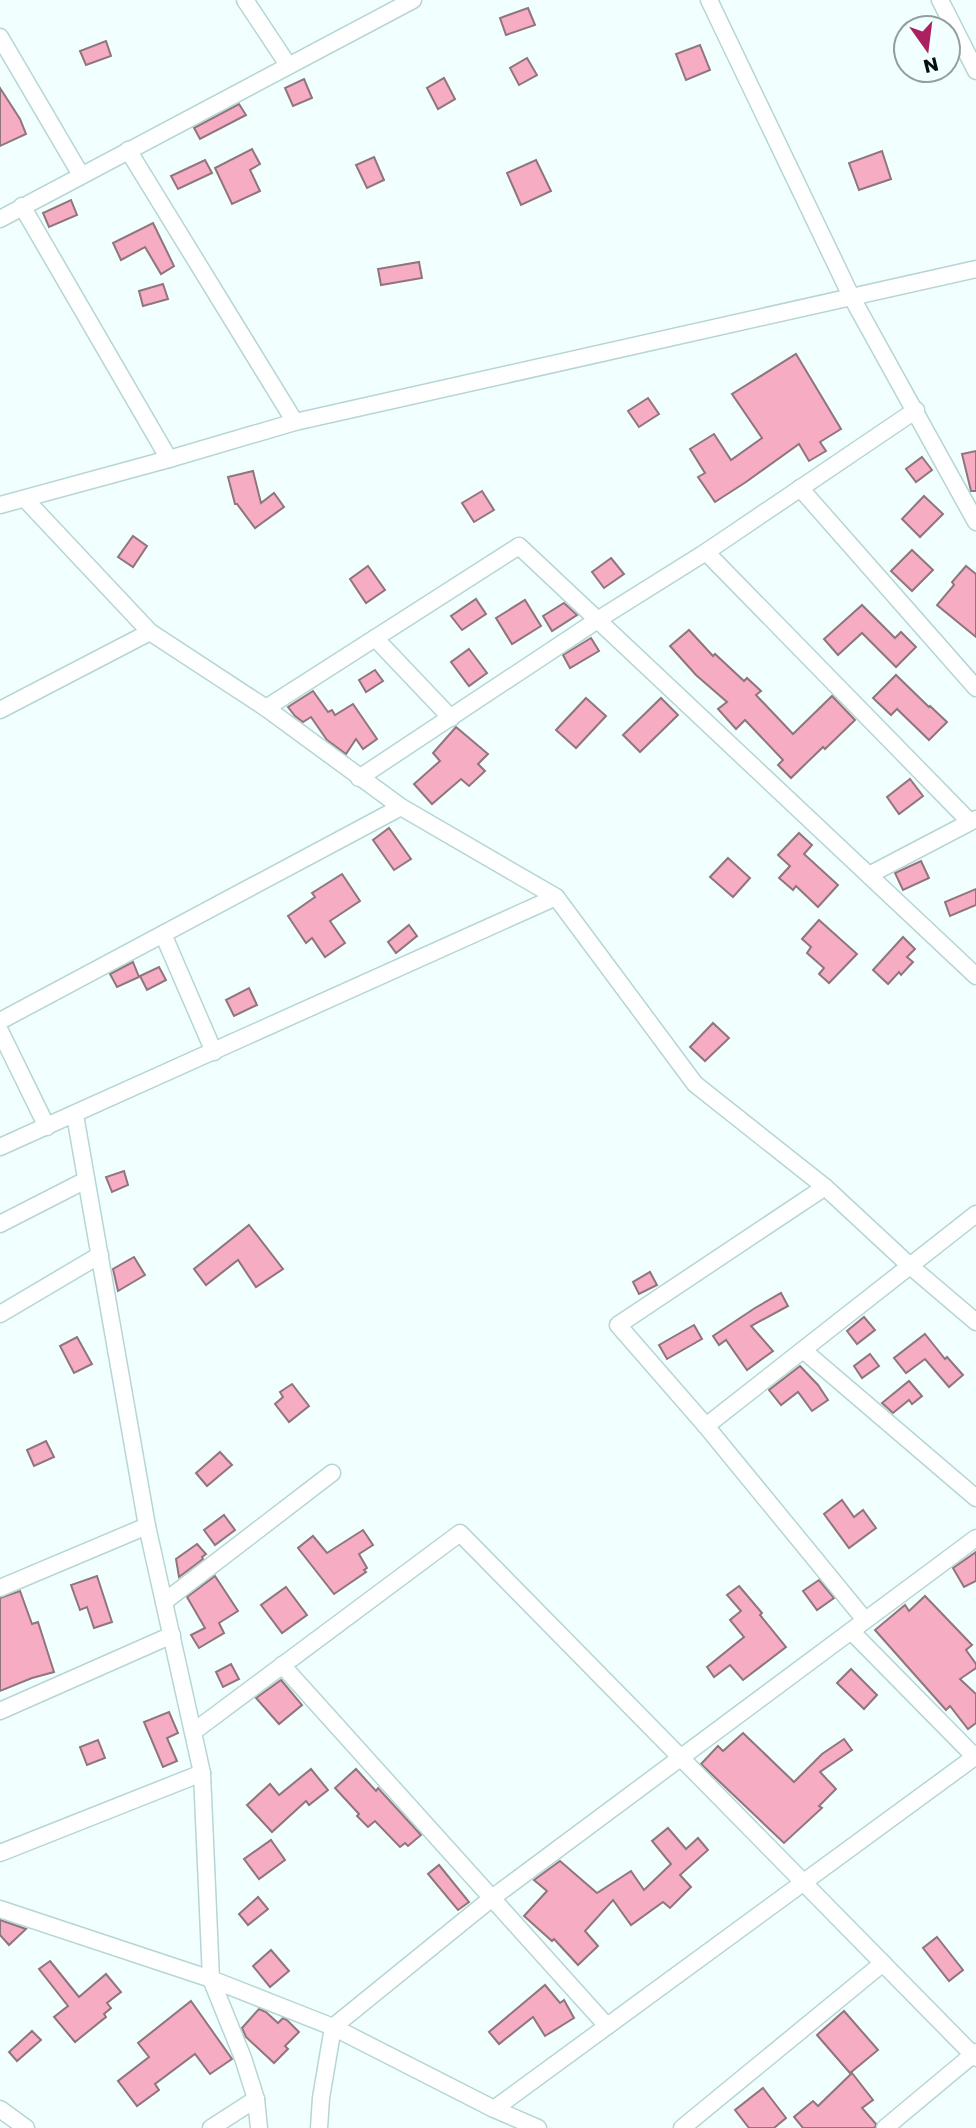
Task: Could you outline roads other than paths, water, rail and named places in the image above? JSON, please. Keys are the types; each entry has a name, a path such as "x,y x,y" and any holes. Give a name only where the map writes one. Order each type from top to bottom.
{"street":[{"path":"245,0 288,65"},
{"path":"0,219 413,0"},
{"path":"709,0 851,296 976,522"},
{"path":"940,0 976,71"},
{"path":"0,37 81,175"},
{"path":"128,150 295,422"},
{"path":"22,206 169,459"},
{"path":"0,505 295,422 976,269"},
{"path":"359,778 599,619 706,552 916,410"},
{"path":"800,488 976,688"},
{"path":"25,499 150,632 267,708 401,807 556,897 695,1084 825,1187 909,1265 976,1322"},
{"path":"267,708 519,545 976,976"},
{"path":"706,552 973,820 869,875"},
{"path":"0,710 150,632"},
{"path":"375,638 451,718"},
{"path":"0,1021 401,807"},
{"path":"0,1147 556,897"},
{"path":"163,934 214,1052"},
{"path":"0,1031 47,1127"},
{"path":"75,1115 147,1526 202,1773 211,1979 243,2058 256,2099 260,2128"},
{"path":"0,1224 86,1180"},
{"path":"825,1187 618,1325 706,1426 865,1620"},
{"path":"706,1426 976,1214"},
{"path":"0,1314 100,1255"},
{"path":"803,1350 976,1498"},
{"path":"164,1602 332,1473"},
{"path":"0,1588 147,1526"},
{"path":"193,1732 460,1533 975,2055 885,2128"},
{"path":"319,2128 321,2098 333,2027 492,1898 976,1538"},
{"path":"494,2109 976,1757 852,1631"},
{"path":"0,1712 172,1635"},
{"path":"282,1665 607,2026"},
{"path":"0,1853 202,1773"},
{"path":"0,1909 211,1979 333,2027 494,2109 538,2128"},
{"path":"682,2128 883,1963"},
{"path":"211,2128 256,2099"},
{"path":"0,2109 26,2128"}]}
